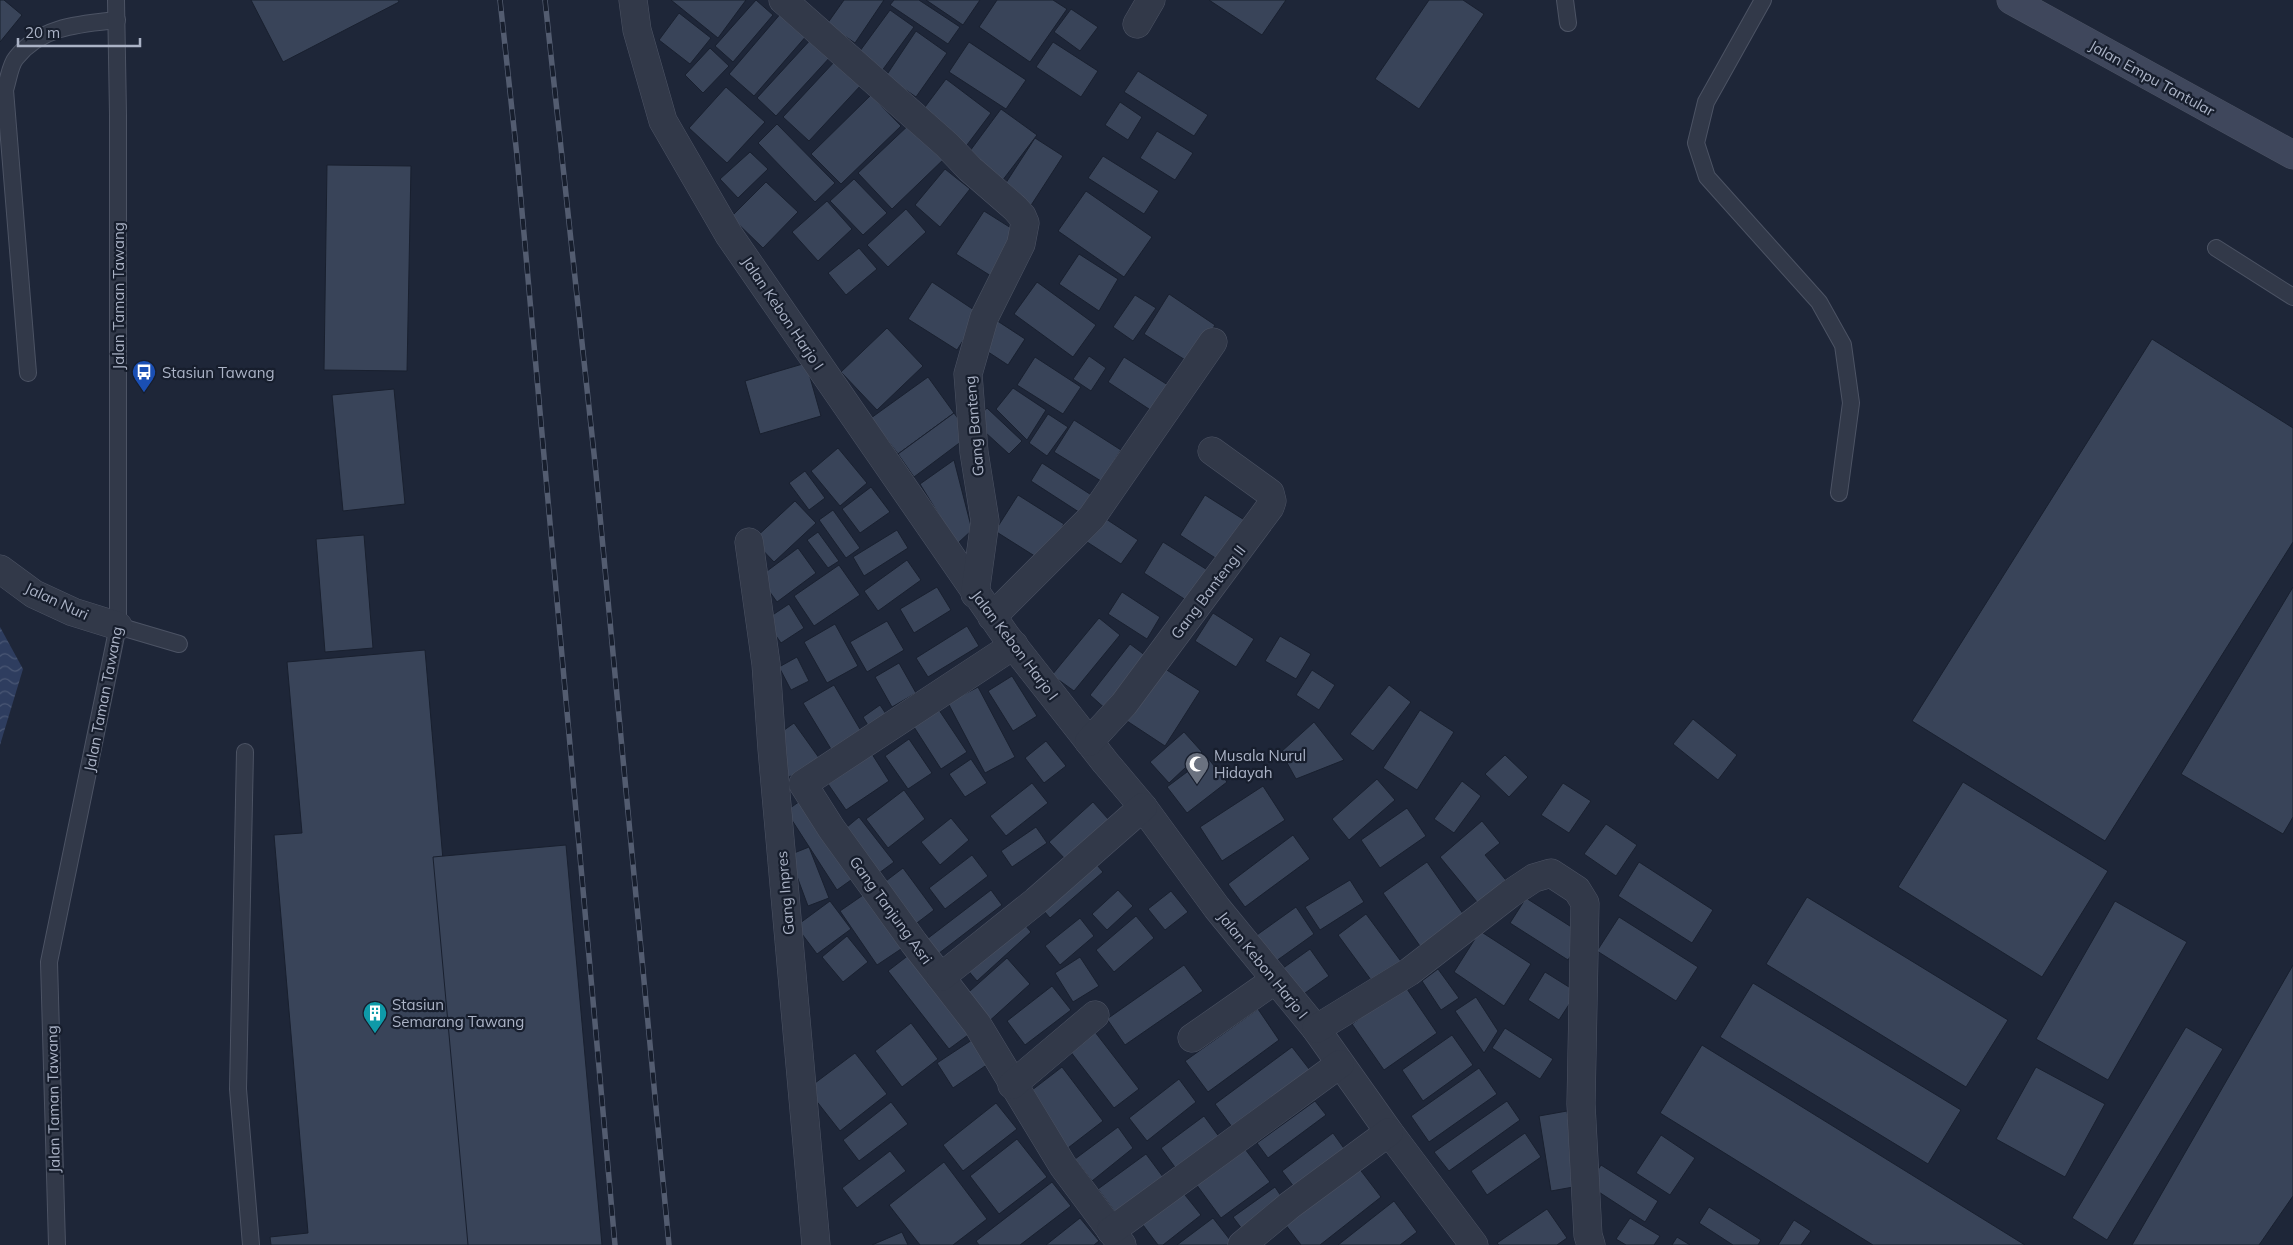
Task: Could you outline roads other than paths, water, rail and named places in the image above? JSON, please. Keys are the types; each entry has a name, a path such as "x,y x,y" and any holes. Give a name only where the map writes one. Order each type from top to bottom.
{"street":[{"name":"Jalan Kebon Harjo I","path":"634,0 637,30 663,121 729,235 975,594 1089,742 1143,807 1217,908 1316,1029 1469,1243"},
{"name":"Gang Banteng","path":"784,0 947,144 970,169 1022,216 1025,223 1021,244 984,318 968,374 974,452 985,521 975,594"},
{"path":"1137,24 1152,0"},
{"name":"Jalan Empu Tantular","path":"2011,0 2293,155"},
{"path":"992,616 1092,517 1213,342"},
{"name":"Gang Banteng II","path":"1089,742 1124,704 1270,507 1272,501 1270,493 1212,451"},
{"name":"Gang Inpres","path":"749,542 766,664 816,1245"},
{"name":"Jalan Nuri","path":"0,569 34,594 73,612 118,626"},
{"path":"776,794 803,784 1014,645"},
{"name":"Gang Tanjung Asri","path":"803,784 842,843 977,1024 1012,1085 1063,1166 1116,1238"},
{"path":"941,977 1036,902 1143,807"},
{"path":"1316,1029 1409,972 1510,894 1534,878 1551,873 1578,890 1585,903 1581,1104 1588,1235 1591,1245"},
{"path":"1192,1038 1275,980"},
{"path":"1012,1085 1095,1015"},
{"path":"1116,1238 1340,1064"},
{"path":"1242,1245 1290,1205 1389,1132"}],"lane":[{"name":"Jalan Taman Tawang","path":"56,1245 49,962 118,626 116,0"},
{"path":"1565,0 1568,23"},
{"path":"1763,0 1706,102 1696,143 1707,176 1818,302 1843,345 1851,403 1839,493"},
{"path":"28,373 5,90 15,59 38,36 70,26 117,20"},
{"path":"2216,248 2293,297"},
{"path":"118,626 179,644"},
{"path":"245,752 238,1089 252,1245"}],"water":[{"path":"0,627 23,669 0,745"}],"railway":[{"path":"500,0 517,156 615,1245"},
{"path":"545,0 595,463 669,1245"}],"place":[{"name":"Stasiun Tawang","path":"144,393"},
{"name":"Musala Nurul Hidayah","path":"1197,785"},
{"name":"Stasiun Semarang Tawang","path":"375,1034"}]}
